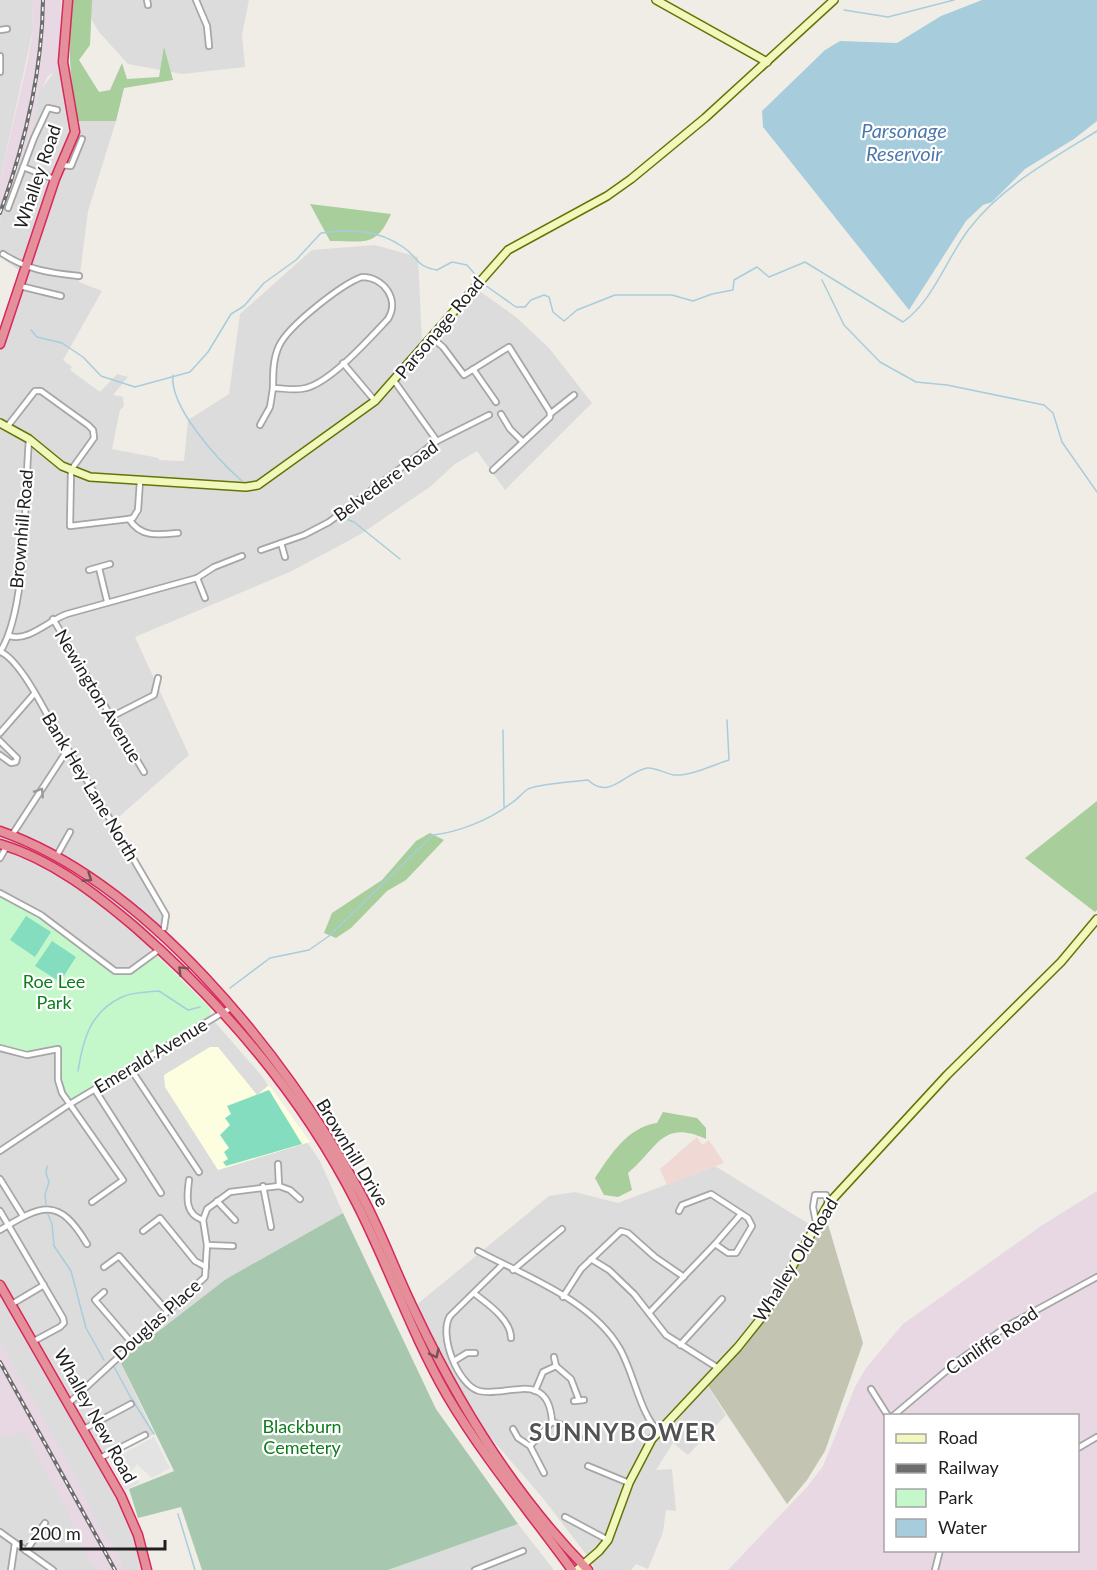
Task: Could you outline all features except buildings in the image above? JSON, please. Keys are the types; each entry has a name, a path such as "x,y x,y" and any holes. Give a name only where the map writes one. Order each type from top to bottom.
{"highway":[{"name":"Whalley Road","path":"0,344 55,179 75,132 63,62 68,0"},
{"name":"Brownhill Drive","path":"0,831 56,857 112,894 159,932 269,1052 356,1185 414,1312 459,1400 501,1464 582,1568"},
{"name":"Brownhill Drive","path":"4,845 70,877 160,949 228,1009 338,1169 358,1206 421,1346 448,1396 505,1483 572,1570"},
{"name":"Whalley New Road","path":"0,1285 100,1458 138,1535 147,1570"}],"street":[{"path":"196,0 207,26 205,39 209,46"},
{"path":"656,0 766,62"},
{"name":"Parsonage Road","path":"4,425 29,439 52,459 71,470 90,477 246,487 258,485 375,401 508,250 607,196 624,184 705,118 834,0"},
{"path":"0,30 7,29"},
{"path":"0,56 0,72"},
{"path":"8,208 48,106 57,110"},
{"path":"61,165 71,166 82,139"},
{"path":"23,167 55,179"},
{"path":"3,254 25,267 45,273 79,276"},
{"path":"260,424 270,407 274,363 280,343 335,291 351,281 370,277 389,291 393,300 393,310 381,327 343,363 308,388 273,388"},
{"path":"20,286 61,296"},
{"path":"432,338 443,347 460,374 464,375 509,346 550,414"},
{"path":"343,363 375,401"},
{"path":"473,369 496,402"},
{"path":"394,382 437,441"},
{"path":"4,425 31,393 41,391 88,425 94,433 71,470 70,526 133,518 138,510 140,481"},
{"path":"492,470 550,414 574,395"},
{"path":"501,414 510,429 523,442"},
{"name":"Belvedere Road","path":"261,550 329,522 437,441 489,415"},
{"name":"Brownhill Road","path":"0,652 10,636 20,575 29,439"},
{"path":"129,519 134,526 151,536 178,533"},
{"path":"280,543 285,557"},
{"path":"10,636 23,638 53,619 107,601 197,578 213,567 242,556"},
{"path":"89,570 110,564"},
{"path":"99,568 107,601"},
{"path":"197,578 205,598"},
{"name":"Newington Avenue","path":"53,619 144,772"},
{"name":"Bank Hey Lane North","path":"0,652 8,655 68,749 166,915 164,928"},
{"path":"111,717 154,695 158,678"},
{"path":"0,733 34,694"},
{"path":"0,741 17,758 16,762 11,763 0,755"},
{"path":"12,835 68,749"},
{"path":"56,857 70,832"},
{"path":"0,858 4,845"},
{"path":"0,893 41,915 115,971 130,971 160,949"},
{"name":"Whalley Old Road","path":"582,1568 608,1540 643,1452 658,1431 718,1368 766,1312 829,1203 947,1075 1061,962 1097,919"},
{"name":"Emerald Avenue","path":"0,1151 70,1104 228,1009"},
{"path":"0,1048 27,1055 58,1049 58,1080 62,1093 123,1180 92,1203"},
{"path":"130,1068 199,1172"},
{"path":"95,1090 161,1193"},
{"path":"278,1164 279,1186"},
{"path":"0,1179 23,1216"},
{"path":"189,1180 187,1203 189,1210 195,1217 203,1220 207,1209 230,1192 263,1186 279,1186 290,1190 300,1199"},
{"path":"263,1186 271,1227"},
{"path":"679,1211 681,1205 709,1194 741,1214 752,1225 740,1250 736,1253 728,1253 715,1244"},
{"path":"816,1222 813,1207 815,1195 826,1195 829,1203"},
{"path":"217,1201 235,1220"},
{"path":"0,1230 37,1209 46,1208 63,1212 87,1244"},
{"path":"0,1211 63,1318 64,1323 34,1341"},
{"path":"649,1313 741,1214"},
{"path":"143,1231 160,1218 195,1261 206,1267"},
{"name":"Douglas Place","path":"69,1403 131,1342 205,1277 207,1245 203,1220"},
{"path":"513,1270 562,1229"},
{"path":"563,1297 591,1259 616,1234 626,1232 655,1257 684,1276"},
{"path":"77,1244 84,1239"},
{"path":"207,1245 233,1246"},
{"path":"478,1251 563,1297 606,1330 634,1377 647,1419 658,1431"},
{"path":"104,1267 118,1256 167,1311"},
{"path":"591,1259 609,1270 634,1294 666,1335 703,1356 718,1368"},
{"path":"503,1264 446,1321 445,1338 454,1361 467,1384 480,1391 516,1388 535,1391 548,1403 552,1422"},
{"name":"Cunliffe Road","path":"895,1414 958,1361 1009,1325 1097,1277"},
{"path":"12,1304 44,1285"},
{"path":"104,1292 95,1300 131,1342"},
{"path":"475,1294 500,1316 511,1332 511,1338"},
{"path":"680,1345 722,1299"},
{"path":"454,1361 467,1351 475,1353"},
{"path":"554,1357 556,1366 571,1379 579,1400"},
{"path":"535,1391 543,1371 556,1366"},
{"path":"871,1389 887,1414"},
{"path":"84,1429 131,1404"},
{"path":"552,1422 566,1426 579,1438"},
{"path":"530,1446 552,1422"},
{"path":"513,1429 516,1436 530,1446 544,1473"},
{"path":"100,1458 145,1435"},
{"path":"1079,1447 1097,1437"},
{"path":"588,1466 629,1483"},
{"path":"565,1517 608,1540"},
{"path":"26,1551 45,1523"},
{"path":"0,1532 53,1570"},
{"path":"11,1570 15,1543"},
{"path":"476,1570 523,1551"},
{"path":"940,1552 935,1569 942,1570"}],"shaded area":[{"path":"0,0 32,0 33,30 0,180"},
{"path":"32,0 61,0 59,70 48,76 42,88 39,88 32,128 0,220 0,180 28,59 33,30"},
{"path":"80,0 249,0 242,35 245,67 182,74 128,64 99,32"},
{"path":"70,67 82,121 116,121 88,211 79,282 102,291 63,360 72,367 70,370 100,392 117,374 128,377 113,395 123,397 124,406 120,410 112,449 159,458 159,460 184,461 188,420 229,394 240,314 312,250 375,245 418,257 422,342 471,285 516,317 549,348 592,403 505,490 477,451 455,464 431,486 361,534 292,571 135,637 189,755 112,823 164,912 166,925 149,952 181,983 261,1075 320,1161 343,1213 226,1279 120,1361 154,1434 98,1462 134,1534 143,1570 0,1570 0,348 4,349 26,276 0,256 0,220 32,128 39,88 42,88 55,71"},
{"path":"210,1047 218,1047 257,1095 269,1085 310,1142 218,1170 165,1087 164,1075"},
{"path":"697,1137 702,1145 709,1140 724,1163 667,1185 660,1169"},
{"path":"715,1166 809,1224 766,1305 734,1346 702,1378 726,1415 688,1455 673,1443 656,1470 672,1469 676,1511 666,1510 663,1532 648,1569 636,1564 631,1570 594,1570 592,1562 542,1497 478,1423 415,1306 549,1196 575,1192 618,1203"},
{"path":"1097,1191 1097,1570 728,1570 807,1487 823,1466 855,1387 866,1368 903,1324 1041,1226"},
{"path":"825,1214 863,1343 825,1451 807,1480 787,1504 708,1386 777,1302"},
{"path":"0,1342 75,1475 98,1526 115,1548 124,1570 97,1570 78,1542 69,1513 24,1432 0,1438"},
{"path":"154,1437 170,1468 152,1478 137,1464 130,1473 140,1483 125,1490 110,1461"},
{"path":"518,1524 554,1570 388,1570"}],"green space":[{"path":"69,0 92,0 90,45 79,60 99,92 110,90 122,63 127,79 159,77 164,47 173,80 124,88 116,121 75,121 70,60"},
{"path":"310,204 391,214 380,233 368,240 330,241"},
{"path":"1097,801 1097,910 1095,912 1025,858"},
{"path":"430,833 444,840 406,880 387,891 351,928 336,938 324,933 332,913 382,880 416,841"},
{"name":"Roe Lee Park","path":"0,896 49,924 109,972 134,973 157,956 210,1008 211,1014 70,1102 61,1076 62,1053 56,1046 43,1052 28,1053 0,1045"},
{"path":"26,916 51,932 35,957 10,940"},
{"path":"52,941 76,957 60,982 35,966"},
{"path":"269,1090 302,1144 226,1166 223,1162 228,1159 224,1152 229,1148 220,1135 230,1125 225,1118 231,1114 227,1106"},
{"path":"663,1112 697,1118 706,1128 706,1139 679,1132 670,1134 654,1146 628,1173 632,1190 618,1197 604,1195 595,1178 607,1160 621,1143 637,1130 657,1123"},
{"name":"Blackburn Cemetery","path":"343,1213 436,1409 518,1524 388,1570 202,1570 181,1507 138,1518 129,1489 174,1471 120,1361 226,1279"}],"water":[{"name":"Parsonage Reservoir","path":"982,0 1097,0 1097,121 1074,139 1025,169 992,202 983,205 966,221 909,310 763,127 762,111 825,50 840,41 897,43 941,16"}],"waterway":[{"path":"844,10 888,17 954,0"},
{"path":"482,283 516,307 525,307 531,300 544,295 549,297 553,312 564,321 577,310 615,295 672,295 693,301 733,290 734,280 757,267 769,277 805,262 903,322 914,313 931,291 969,229 997,199 1028,174 1097,131"},
{"path":"31,330 37,337 62,343 83,357 101,376 135,387 190,372 208,352 231,314 244,306 264,283 296,260 321,233 353,231 374,234 403,247 425,266 437,270 452,262 467,265 479,279"},
{"path":"822,280 844,325 880,362 916,382 947,385 1044,405 1053,413 1062,442 1097,492"},
{"path":"173,375 174,388 187,417 209,447 242,481"},
{"path":"341,517 354,522 400,559"},
{"path":"230,988 270,958 309,950 329,936 433,835 453,831 483,820 502,810 528,789 588,780 603,788 647,768 681,775 729,760 727,720"},
{"path":"503,730 504,807"},
{"path":"78,1071 82,1048 95,1019 102,1010 122,997 135,993 159,991 188,1010 200,1007"},
{"path":"46,1204 45,1194 49,1182 46,1173 47,1166"},
{"path":"47,1212 52,1224 54,1246 71,1271 86,1328 104,1360"},
{"path":"113,1365 154,1434"},
{"path":"178,1514 195,1570"}],"railway":[{"path":"0,213 17,161 36,82 43,0"},
{"path":"0,1362 115,1570"}],"district":[{"name":"SUNNYBOWER","path":"623,1433"}]}
